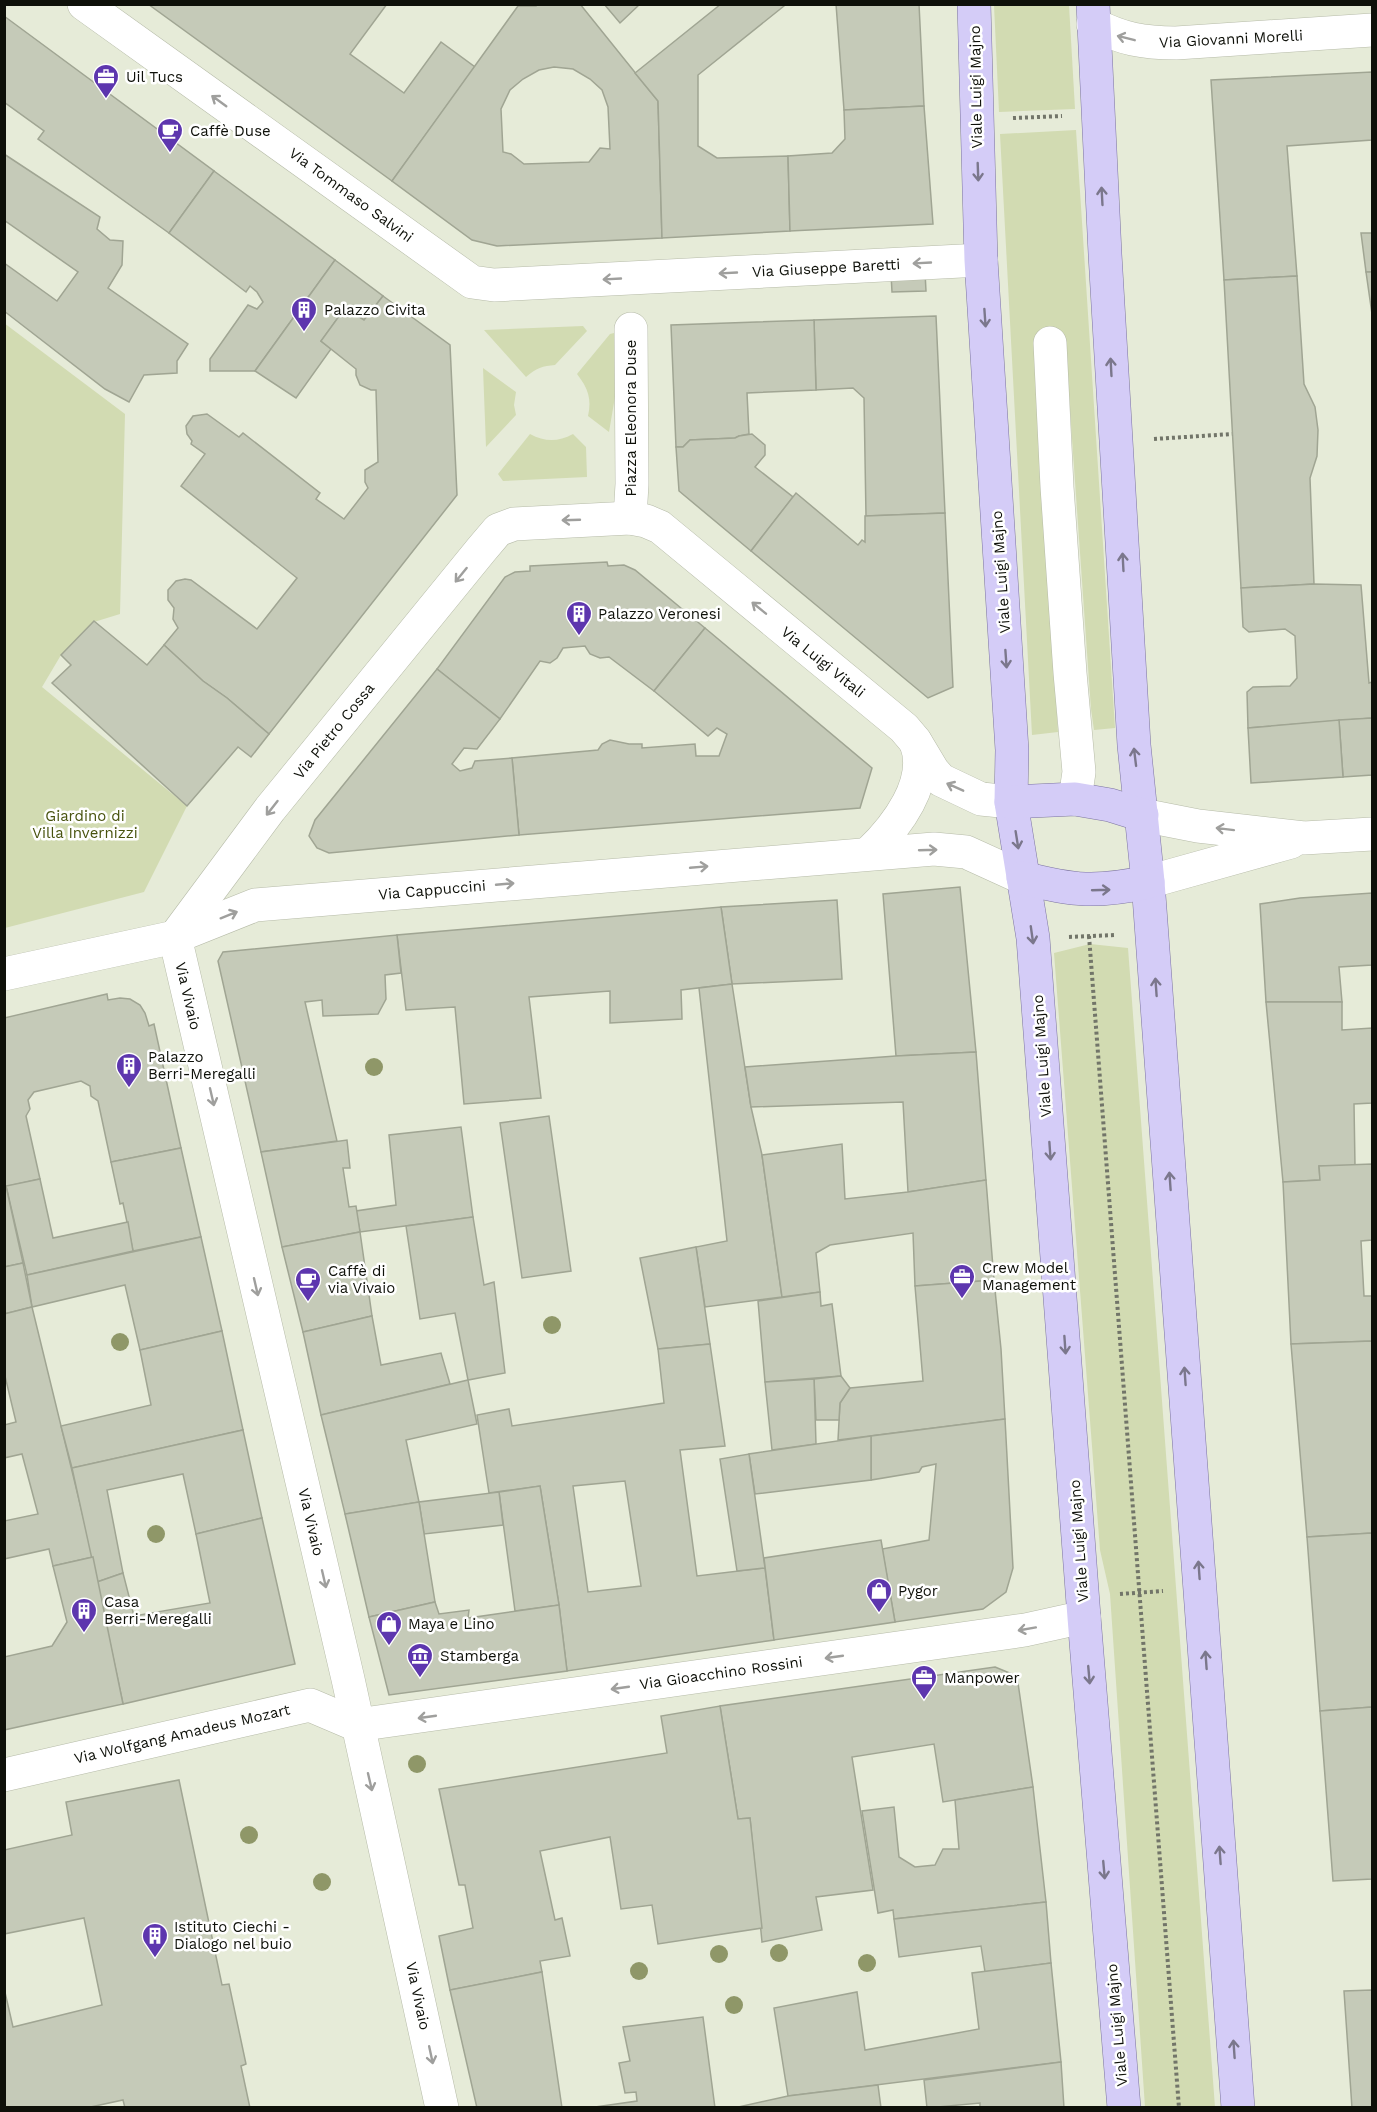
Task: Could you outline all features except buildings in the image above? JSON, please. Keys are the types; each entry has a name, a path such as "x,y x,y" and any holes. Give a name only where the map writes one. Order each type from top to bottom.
{"main road":[{"name":"Viale Luigi Majno","path":"974,4 981,260 1012,750 1011,802 1033,938 1084,1617 1124,2108"},
{"path":"1093,14 1133,733 1148,882 1238,2108"},
{"path":"1011,802 1075,799 1110,805 1142,815"},
{"path":"1023,878 1060,888 1084,890 1115,889 1148,882"}],"street":[{"name":"Via Tommaso Salvini","path":"84,4 472,282 494,285 671,276"},
{"name":"Via Giovanni Morelli","path":"1093,14 1115,35 1145,43 1372,30"},
{"name":"Via Giuseppe Baretti","path":"671,276 981,260"},
{"name":"Piazza Eleonora Duse","path":"498,530 514,524 539,521 630,518 632,484 631,329"},
{"path":"1050,343 1059,510 1079,772 1075,799"},
{"name":"Via Luigi Vitali","path":"630,518 646,520 660,527 904,728 941,780 981,799 1011,802"},
{"name":"Via Pietro Cossa","path":"175,937 270,809 498,530"},
{"path":"869,853 889,834 903,814 921,765 915,741"},
{"path":"1142,815 1198,826 1304,838 1372,834"},
{"path":"1148,882 1304,838"},
{"name":"Via Cappuccini","path":"4,974 175,937 255,905 934,849 966,852 1023,878"},
{"name":"Via Vivaio","path":"175,937 357,1725 442,2108"},
{"name":"Via Gioacchino Rossini","path":"357,1725 1025,1630 1084,1617"},
{"name":"Via Wolfgang Amadeus Mozart","path":"4,1775 310,1705 357,1725"}],"path":[{"path":"1002,119 1072,115"},
{"path":"1154,439 1232,434"},
{"path":"1059,937 1119,934"},
{"path":"1089,936 1179,2108"},
{"path":"1110,1594 1167,1590"}],"green space":[{"path":"994,5 1069,5 1075,109 999,112"},
{"path":"1076,130 1115,728 1094,730 1091,709 1066,353 1036,360 1058,732 1032,735 1000,134"},
{"name":"Giardino di Villa Invernizzi","path":"4,323 125,414 120,614 94,622 61,655 42,687 187,806 144,892 5,928"},
{"path":"583,326 587,331 555,365 540,368 526,377 484,330"},
{"path":"618,332 618,379 609,432 588,416 590,404 588,394 577,374 610,334"},
{"path":"483,368 516,392 514,405 516,415 486,447"},
{"path":"530,434 552,440 573,434 586,447 587,477 503,481 498,474"},
{"path":"1090,944 1128,948 1215,2107 1145,2107 1110,1594 1100,1550 1054,953"}],"place":[{"name":"Uil Tucs","path":"106,100"},
{"name":"Caffè Duse","path":"170,154"},
{"name":"Palazzo Civita","path":"304,333"},
{"name":"Palazzo Veronesi","path":"579,637"},
{"name":"Palazzo Berri-Meregalli","path":"129,1089"},
{"name":"Crew Model Management","path":"962,1300"},
{"name":"Caffè di via Vivaio","path":"308,1303"},
{"name":"Pygor","path":"879,1614"},
{"name":"Casa Berri-Meregalli","path":"84,1634"},
{"name":"Maya e Lino","path":"389,1647"},
{"name":"Stamberga","path":"420,1679"},
{"name":"Manpower","path":"924,1701"},
{"name":"Istituto Ciechi - Dialogo nel buio","path":"155,1959"}]}
